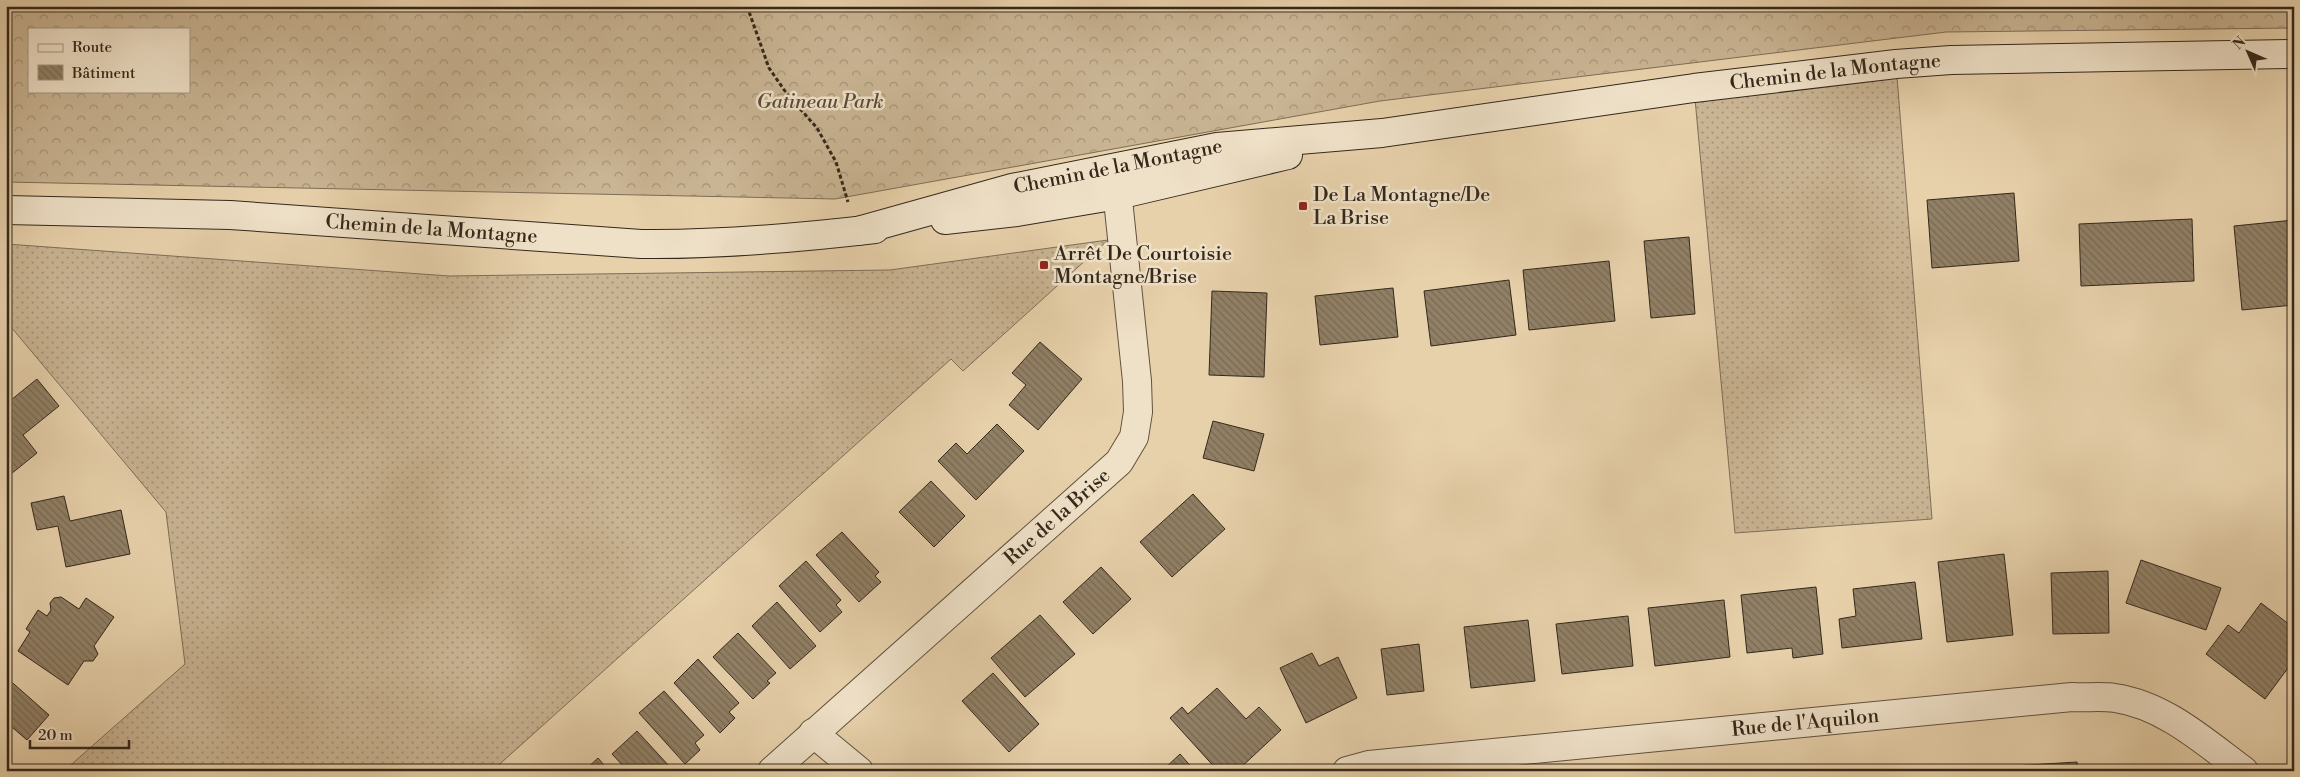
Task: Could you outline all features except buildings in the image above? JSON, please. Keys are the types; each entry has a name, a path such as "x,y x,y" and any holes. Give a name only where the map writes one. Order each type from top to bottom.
{"street":[{"name":"Chemin de la Montagne","path":"858,231 1012,188 1217,147 1382,133 1694,88 1896,64 1951,60 2294,54"},
{"name":"Chemin de la Montagne","path":"6,210 230,216 641,244 697,245 858,231 1017,212 1118,194 1382,133"},
{"name":"Rue de la Brise","path":"772,771 1119,462 1134,437 1138,412 1137,381 1114,168"},
{"name":"Rue de l'Aquilon","path":"1347,771 1379,764 2072,698 2114,698 2146,706 2177,722 2244,771"},
{"path":"813,733 859,771"}],"path":[{"path":"748,6 769,68 787,94 817,128 836,162 858,231"}],"green space":[{"name":"Gatineau Park","path":"6,6 2294,6 2294,28 1946,32 1380,101 835,199 6,182"},
{"path":"1896,64 1932,519 1735,533 1694,88"},
{"path":"1108,240 963,371 951,359 492,771 64,771 185,664 166,512 6,321 6,244 449,276 890,270"}],"place":[{"name":"De La Montagne/De La Brise","path":"1303,206"},
{"name":"Arrêt De Courtoisie Montagne/Brise","path":"1044,265"}]}
